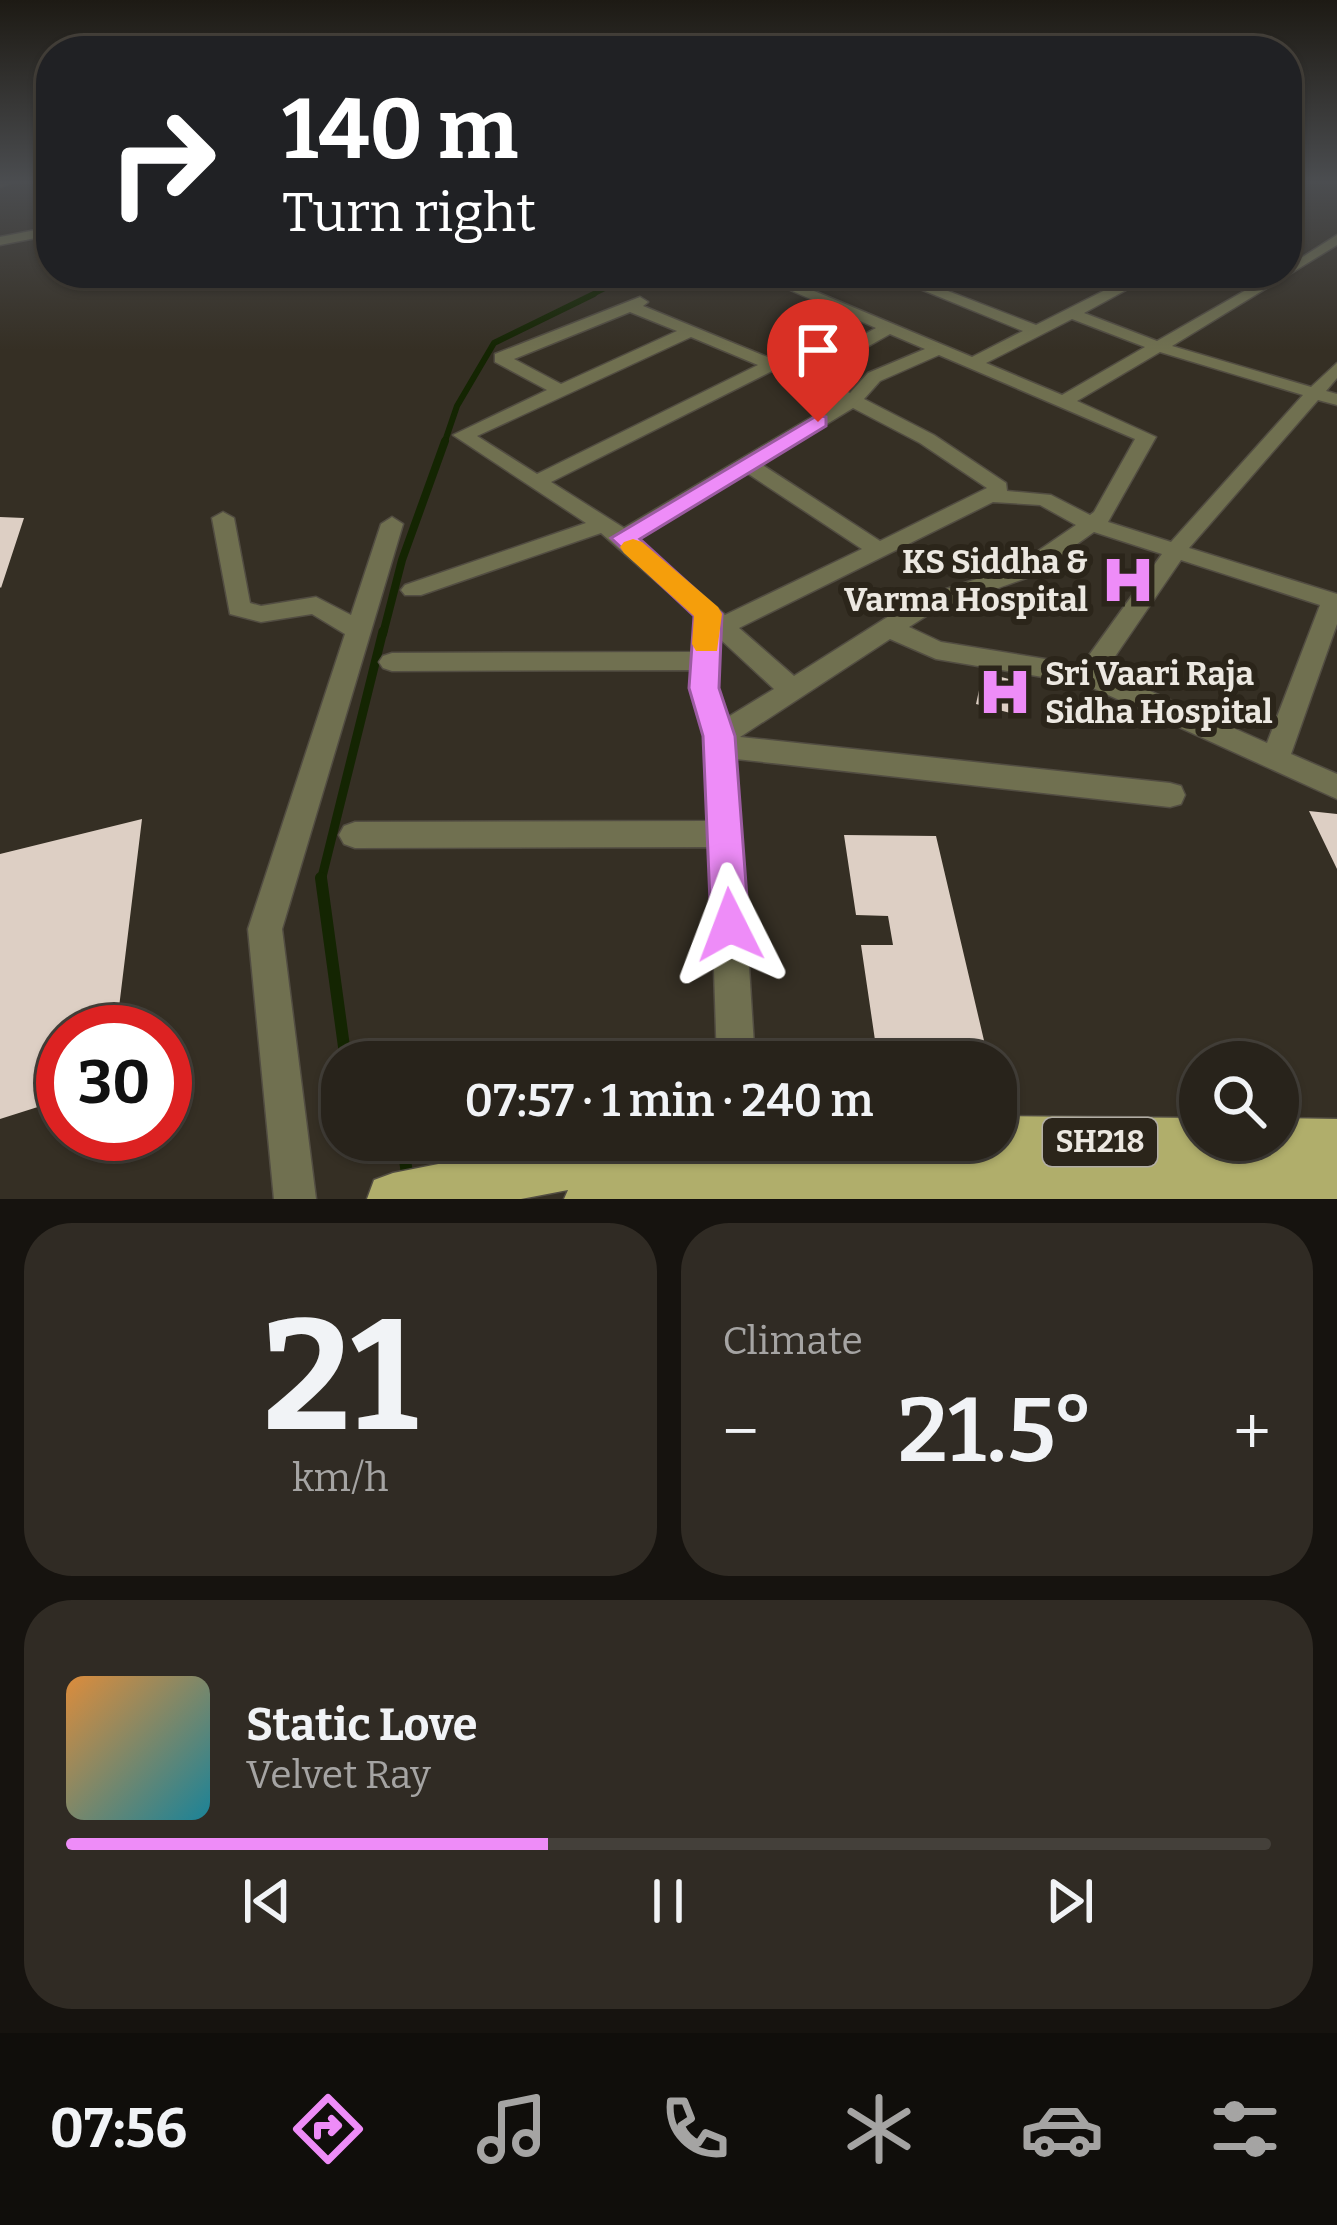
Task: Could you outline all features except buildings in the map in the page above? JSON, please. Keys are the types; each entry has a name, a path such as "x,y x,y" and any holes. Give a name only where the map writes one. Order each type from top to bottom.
{"main road":[{"name":"SH218","path":"1017,1141 1337,1144"},
{"path":"404,1196 581,1161"},
{"name":"SH218","path":"590,1199 801,1177 1337,1180"}],"street":[{"path":"1302,264 1337,238"},
{"path":"720,741 926,605 1024,571 1103,516 1147,436 794,288"},
{"path":"927,288 1037,331"},
{"path":"971,364 1120,288"},
{"path":"1063,402 1260,288"},
{"path":"561,391 501,358 635,304 854,400 972,466 999,487 991,496 878,550 715,620"},
{"path":"1071,313 1159,347 1337,400"},
{"path":"800,377 887,328"},
{"path":"692,331 464,435 613,531 793,690"},
{"path":"412,590 613,531 747,464 854,400 874,377 937,350"},
{"path":"536,482 771,365"},
{"path":"1089,675 1176,552 1337,368"},
{"path":"747,464 878,550"},
{"path":"991,496 1044,499 1090,524 1335,602 1275,759"},
{"path":"223,518 239,608 261,614 316,605 358,631"},
{"path":"295,1199 265,928 392,524"},
{"path":"715,620 704,688 720,741 735,1041"},
{"path":"889,628 936,650 1089,675 1337,787"},
{"path":"392,662 706,661"},
{"path":"720,741 1170,795"},
{"path":"355,835 726,834"}],"waterway":[{"path":"588,297 606,288"},
{"path":"444,444 457,406 494,343 594,294"},
{"path":"383,634 402,560 445,441"},
{"path":"321,880 383,631"},
{"path":"321,880 343,1041"},
{"path":"405,1161 408,1180"}],"slow traffic":[{"path":"633,547 708,614 706,644"}],"place":[{"name":"KS Siddha & Varma Hospital","path":"1128,580"},
{"name":"Sri Vaari Raja Sidha Hospital","path":"1005,692"}],"route":[{"path":"730,925 719,736 704,688 708,614 624,538 818,422"}]}
